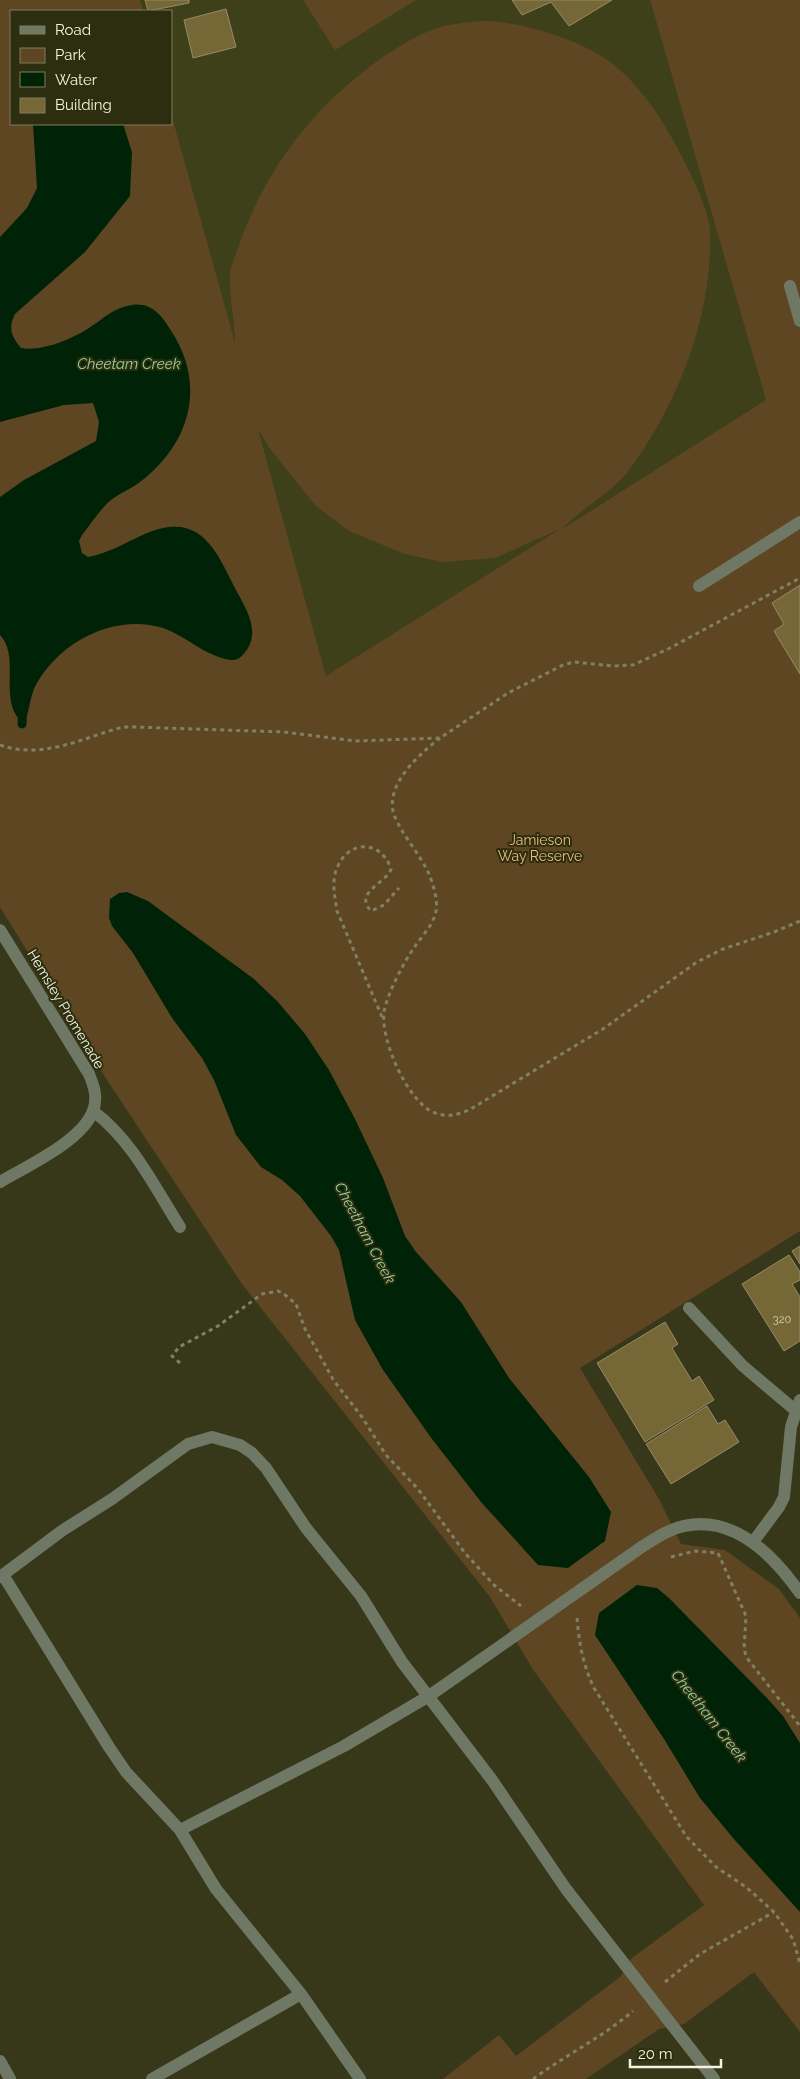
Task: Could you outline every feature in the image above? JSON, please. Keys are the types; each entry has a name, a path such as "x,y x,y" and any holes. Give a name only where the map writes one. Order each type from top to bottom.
{"street":[{"path":"790,286 800,321"},
{"path":"699,586 800,522"},
{"name":"Hemsley Promenade","path":"0,930 89,1074 96,1098 93,1111"},
{"path":"0,1182 75,1136 82,1130 93,1111 121,1135 180,1227"},
{"path":"689,1308 742,1366 798,1405 791,1427 784,1497 779,1507 753,1542"},
{"path":"360,2079 301,1994 216,1889 180,1830 126,1772 108,1747 2,1576 63,1530 112,1499 188,1444 203,1438 224,1440 240,1445 260,1461 292,1511 361,1596 402,1662 492,1780 566,1888 714,2079"},
{"path":"180,1830 352,1741 429,1696 643,1546 677,1528 698,1525 717,1527 753,1542 767,1553 800,1593"},
{"path":"152,2079 301,1994"},
{"path":"0,2061 10,2079"}],"path":[{"path":"383,1017 397,976 429,929 436,910 436,897 428,872 393,811 394,796 398,784 414,762 440,738 508,693 563,665 574,662 613,666 633,665 668,649 800,578"},
{"path":"0,745 39,751 58,748 134,726 284,732 355,741 440,738"},
{"path":"399,888 379,909 371,910 368,908 367,893 386,878 391,868 386,856 370,847 356,848 348,853 336,869 334,896 337,912 383,1017 385,1036 393,1057 415,1098 433,1112 454,1116 488,1100 573,1048 697,962 723,949 800,921"},
{"path":"180,1363 172,1356 179,1347 218,1326 262,1294 270,1291 284,1294 296,1304 305,1329 334,1381 362,1417 390,1460 418,1489 450,1535 482,1572 537,1619"},
{"path":"665,1559 695,1551 718,1553 746,1616 744,1650 747,1658 800,1726"},
{"path":"581,1612 576,1615 578,1642 587,1673 636,1757 696,1847 716,1867 760,1898 774,1912 793,1939 800,1964"}],"shaded area":[{"path":"140,0 650,0 767,400 326,677 172,117 172,10 143,10"}],"green space":[{"name":"Jamieson Way Reserve","path":"0,0 140,0 143,10 10,10 10,125 172,125 172,117 235,343 230,276 233,262 254,207 275,169 301,133 342,90 385,56 401,45 434,29 454,24 488,21 540,30 558,36 593,51 620,70 643,95 663,123 685,162 706,210 710,231 705,295 698,328 676,390 644,448 619,482 562,529 766,400 650,0 800,0 800,1231 580,1368 659,1499 681,1544 725,1550 779,1589 800,1618 800,2032 754,1972 684,2024 659,2029 586,2079 443,2079 499,2035 516,2056 620,1977 632,1958 704,1905 534,1671 490,1597 242,1284 107,1080 0,907","holes":["258,429 271,450 316,506 349,531 405,554 443,562 495,558 560,529 326,676"]},
{"path":"303,0 416,0 335,50"}],"water":[{"name":"Cheetam Creek","path":"33,125 123,125 132,152 130,196 85,252 15,314 11,328 15,340 21,348 38,348 65,340 89,328 120,308 144,305 159,314 167,324 181,350 188,371 190,391 188,412 182,431 171,449 157,466 140,482 111,500 103,508 79,541 82,553 88,557 96,555 147,533 166,528 181,527 194,531 205,539 222,562 250,619 252,634 245,653 239,658 231,660 213,655 163,628 145,624 126,624 91,634 75,643 47,668 35,687 27,716 18,718 10,698 9,653 0,635 0,497 24,480 96,441 99,422 93,403 64,405 0,422 0,237 27,208 37,188"},
{"path":"127,892 148,901 254,979 278,1002 305,1034 329,1070 383,1178 405,1236 416,1252 461,1302 509,1378 589,1477 611,1512 605,1541 568,1568 538,1565 481,1502 432,1439 383,1370 355,1320 339,1250 331,1236 300,1196 282,1180 261,1167 236,1135 214,1080 202,1058 172,1018 133,953 112,926 109,918 110,899 119,893"},
{"path":"637,1585 657,1588 669,1598 767,1698 783,1716 800,1743 800,1912 733,1838 700,1798 664,1739 595,1635 599,1613"}],"building":[{"path":"145,0 189,0 189,3 148,10"},
{"path":"512,0 612,0 569,26 551,2 522,15"},
{"path":"226,9 236,47 193,58 184,20"},
{"path":"800,585 800,674 774,631 784,624 772,603"},
{"path":"800,1246 800,1264 792,1251"},
{"path":"789,1255 800,1272 800,1280 792,1284 800,1297 800,1341 784,1351 742,1284"},
{"path":"665,1322 678,1344 672,1348 692,1381 699,1376 714,1400 645,1442 597,1363"},
{"path":"707,1406 718,1424 725,1420 739,1442 671,1484 646,1444"}],"waterway":[{"name":"Cheetham Creek","path":"22,724 23,705"}]}
